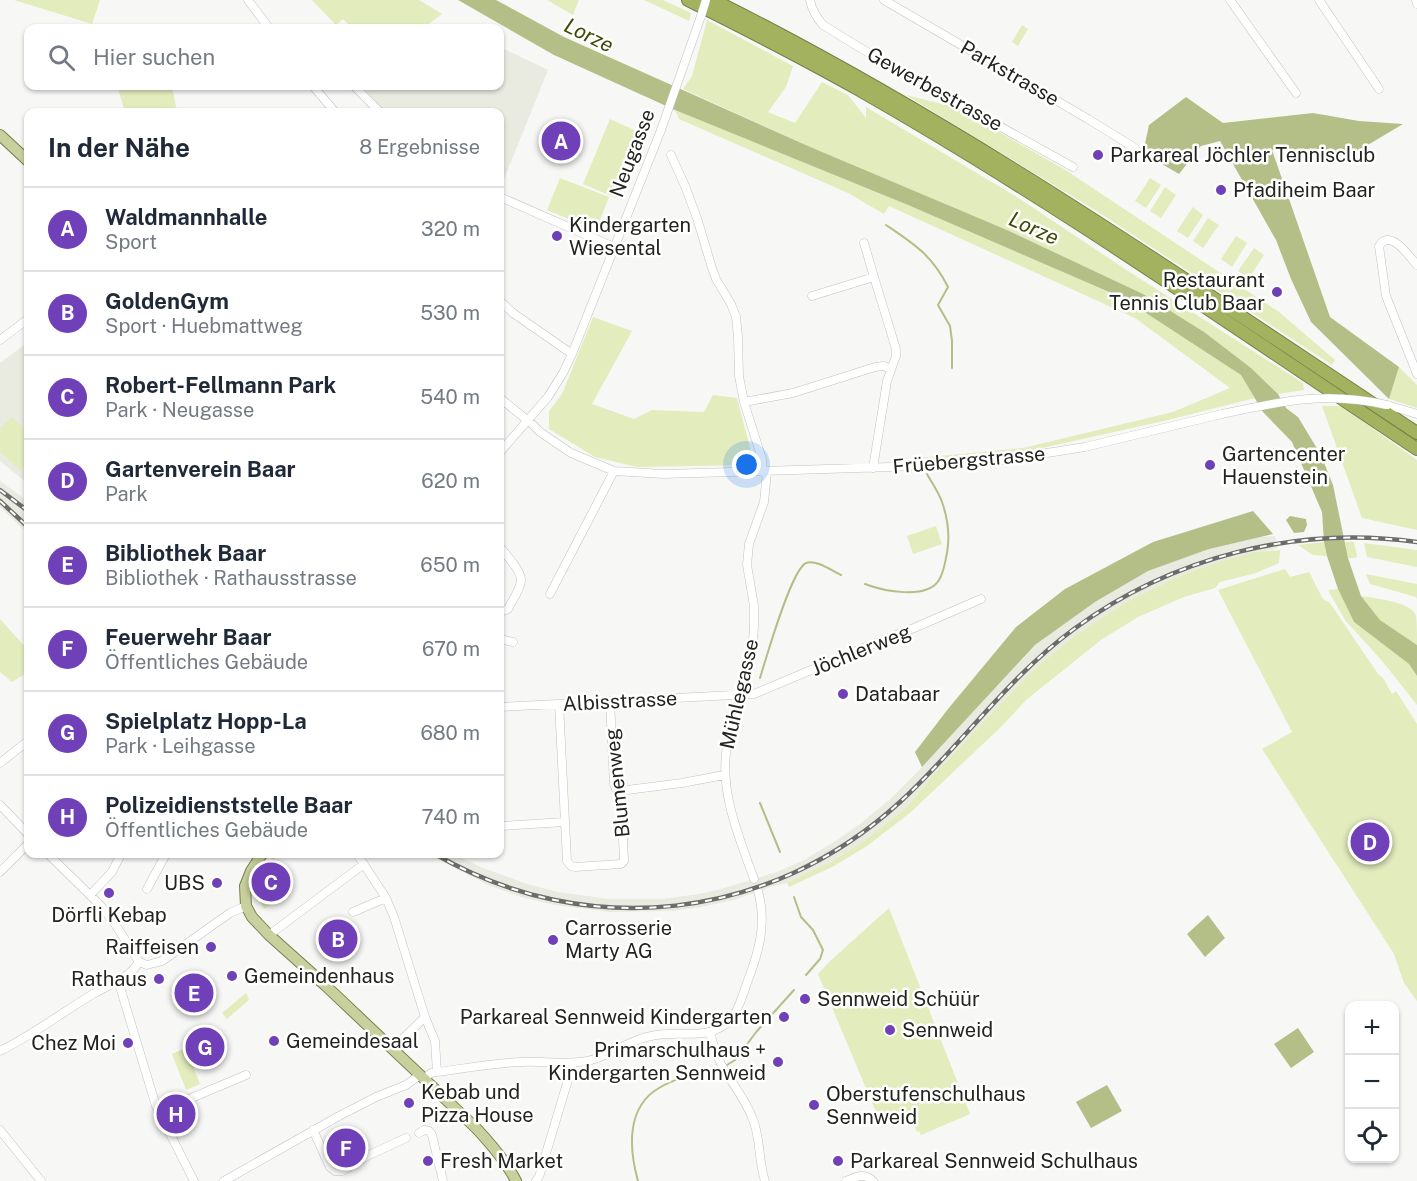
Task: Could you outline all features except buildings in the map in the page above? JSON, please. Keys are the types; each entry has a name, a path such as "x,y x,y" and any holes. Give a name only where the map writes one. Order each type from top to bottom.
{"highway":[{"path":"687,0 856,88 983,163 1417,450"},
{"path":"712,0 798,44 982,149 1417,433"}],"main road":[{"path":"0,135 24,157"},
{"path":"253,859 244,898 252,917 476,1128 492,1145 516,1181"}],"street":[{"path":"248,0 266,24"},
{"name":"Neugasse","path":"504,448 548,397 572,354 678,83 706,0"},
{"name":"Gewerbestrasse","path":"810,0 812,10 823,25 880,60 1073,167"},
{"name":"Parkstrasse","path":"884,0 1135,148"},
{"path":"1230,0 1296,93"},
{"path":"1319,0 1379,89"},
{"path":"316,90 332,108"},
{"path":"358,90 376,108"},
{"name":"Mühlegasse","path":"671,155 697,218 716,279 736,317 744,402 765,472 764,502 749,544 747,565 754,606 752,653 724,761 724,775 734,823 754,879"},
{"path":"504,199 614,247"},
{"path":"1417,265 1395,241 1387,239 1379,246 1386,296 1417,374"},
{"path":"864,243 896,349 896,356 887,381 873,468"},
{"path":"812,296 874,277"},
{"path":"504,305 572,354"},
{"path":"0,340 24,323"},
{"path":"744,402 793,393 875,367 884,366 891,369"},
{"name":"Früebergstrasse","path":"504,401 540,432 571,453 594,464 614,471 664,474 873,468 996,461 1085,447 1222,414 1323,397 1370,401 1417,414"},
{"path":"550,594 614,471"},
{"path":"504,553 521,578 508,609 504,610"},
{"name":"Jöchlerweg","path":"740,694 754,694 981,599"},
{"path":"504,640 513,642"},
{"name":"Albisstrasse","path":"504,707 740,694"},
{"name":"Blumenweg","path":"565,822 567,861 571,866 621,864 624,861 621,792 614,784 610,701"},
{"path":"504,826 565,822 559,704"},
{"path":"0,763 24,744"},
{"path":"621,792 724,775"},
{"path":"0,805 24,830"},
{"path":"0,872 24,848"},
{"path":"52,858 109,916 139,962 147,964 162,961 230,913 246,906"},
{"path":"90,895 112,872 119,858"},
{"path":"147,889 164,858"},
{"path":"360,858 386,898 394,917 425,1017 435,1041 437,1072"},
{"path":"269,935 364,864"},
{"path":"224,1181 370,1100 431,1073 505,1063 584,1062 601,1058 652,1035 710,1033 726,1025 738,1009 760,945 762,917 758,891"},
{"path":"353,912 386,898"},
{"path":"0,1052 120,980 139,962"},
{"path":"120,980 120,987 158,1112 194,1181"},
{"path":"392,1049 425,1017"},
{"path":"710,1033 720,1062 744,1100 758,1132 765,1181"},
{"path":"536,1181 573,1063"},
{"path":"158,1112 246,1076"},
{"path":"0,1130 41,1181"},
{"path":"313,1130 330,1167 335,1171 342,1171 369,1155 406,1138"},
{"path":"419,1133 424,1130 429,1131 432,1135 443,1181"},
{"path":"846,1181 859,1175 868,1176 873,1181"}],"shaded area":[{"path":"14,0 100,0 92,24"},
{"path":"312,0 419,0 442,14 428,24 348,24 343,19 335,24"},
{"path":"458,0 496,0 564,37 808,146 1007,230 1143,294 1204,332 1251,368 1278,394 1286,408 1298,417 1321,455 1333,485 1348,558 1361,596 1380,620 1417,645 1417,676 1409,664 1354,622 1338,589 1327,556 1322,512 1292,442 1263,412 1241,375 1123,298 908,205 675,110 554,55 504,26 504,24 500,24"},
{"path":"547,0 579,0 573,15"},
{"path":"644,0 663,0 691,13 689,21"},
{"path":"707,20 793,66 786,87 768,112 795,123 822,82 848,95 866,118 866,107 1017,197 1303,383 1304,390 1278,394 1251,368 1143,294 1007,230 808,146 683,89 692,76"},
{"path":"1022,25 1028,29 1018,46 1012,42"},
{"path":"504,49 548,70 504,179 504,108 382,108 366,90 504,90"},
{"path":"118,90 173,90 176,108 124,108"},
{"path":"906,95 955,107 1064,169 1279,312 1335,360 1332,365 1095,210"},
{"path":"1186,97 1223,123 1313,113 1359,121 1403,124 1346,158 1320,149 1272,150 1330,317 1399,367 1389,399 1311,322 1276,240 1220,141 1201,146 1179,174 1143,153 1149,125"},
{"path":"675,110 908,205 1123,298 1241,375 1255,398 1024,452 953,459 919,458 1023,448 1173,412 1230,388 1135,318 889,206 884,214 848,193 679,119"},
{"path":"610,119 643,134 616,198 583,184"},
{"path":"560,178 609,197 596,230 547,210"},
{"path":"1150,178 1161,185 1146,208 1135,201"},
{"path":"1165,187 1176,195 1161,218 1150,211"},
{"path":"1193,207 1203,215 1188,238 1177,231"},
{"path":"1208,218 1219,225 1203,248 1193,241"},
{"path":"1236,236 1247,243 1232,267 1221,259"},
{"path":"1254,248 1264,255 1249,278 1238,271"},
{"path":"593,317 632,331 592,404 634,419 652,410 704,412 713,395 737,398 752,455 748,465 637,467 595,457 549,429 549,411 562,394"},
{"path":"24,345 24,481 0,461 0,363"},
{"path":"1399,367 1417,385 1417,408 1389,399"},
{"path":"1322,406 1341,406 1417,460 1417,530 1362,518"},
{"path":"12,417 24,429 24,465 20,470 0,452 0,428"},
{"path":"0,481 24,498 24,530 0,507"},
{"path":"1253,511 1273,534 1209,549 1148,571 1095,602 1035,645 922,767 915,752 948,709 1016,627 1065,589 1153,542"},
{"path":"1290,516 1306,519 1307,525 1304,532 1294,533 1286,520"},
{"path":"936,526 942,544 913,554 907,536"},
{"path":"1275,536 1278,548 1218,562 1177,577 1128,601 1077,634 1035,668 937,771 905,809 865,840 832,861 787,883 734,900 701,907 673,911 610,912 555,905 521,897 490,886 436,858 462,858 527,884 558,892 609,899 662,899 699,894 777,872 804,860 837,840 889,800 1035,645 1095,602 1148,571 1209,549 1250,538"},
{"path":"1324,542 1327,556 1313,555 1298,545"},
{"path":"1345,542 1354,542 1357,556 1355,558 1348,558"},
{"path":"1364,543 1417,550 1417,567 1367,557"},
{"path":"1280,550 1279,563 1256,573 1220,582 1215,588 1184,597 1138,617 1101,640 1026,700 1002,726 911,812 867,846 834,866 789,887 787,883 832,861 865,840 905,809 937,771 1035,668 1077,634 1128,601 1177,577 1218,562 1256,552"},
{"path":"1285,569 1290,577 1309,572 1323,599 1330,603 1392,694 1396,691 1417,724 1417,1001 1404,983 1394,954 1262,749 1292,732 1218,590"},
{"path":"1366,574 1417,584 1417,599 1370,584"},
{"path":"1338,589 1354,622 1409,664 1417,676 1417,705 1383,662 1345,620 1328,590"},
{"path":"1361,596 1392,601 1413,611 1416,615 1417,645 1380,620"},
{"path":"0,619 24,646 24,674 12,682 0,672"},
{"path":"274,858 291,876 283,884 288,892 264,909 257,888 263,870"},
{"name":"Sennweid","path":"889,908 970,1114 921,1135 919,1131 917,1132 909,1112 881,1124 818,974"},
{"path":"1208,915 1225,938 1205,957 1187,934"},
{"path":"246,993 249,1000 227,1019 222,1013"},
{"path":"1298,1028 1314,1052 1291,1068 1274,1044"},
{"path":"186,1048 200,1084 186,1090 172,1054"},
{"path":"1107,1085 1122,1111 1091,1128 1076,1102"}],"waterway":[{"path":"886,225 929,258 948,287 938,305 950,326 952,368"},
{"path":"865,584 893,591 915,592 925,590 939,580 947,553 948,528 941,499 927,474"},
{"path":"760,678 786,597 800,569 810,562 841,575"},
{"path":"760,803 780,852"},
{"path":"794,897 801,917 813,930 823,950 820,959 806,975"},
{"path":"727,1065 735,1060 757,1031 794,990"},
{"path":"638,1181 632,1143 635,1117 641,1106 648,1096 665,1084 717,1068"}],"railway":[{"path":"0,490 24,508"},
{"path":"0,501 24,523"},
{"path":"443,858 493,882 554,900 615,908 676,906 736,894 794,873 849,842 900,802 922,781 1005,691 1050,648 1112,604 1152,583 1194,565 1237,552 1282,543 1327,538 1372,538 1417,542"}],"place":[{"name":"Waldmannhalle","path":"561,141"},
{"name":"Parkareal Jöchler Tennisclub","path":"1098,155"},
{"name":"Pfadiheim Baar","path":"1221,190"},
{"name":"Kindergarten Wiesental","path":"557,236"},
{"name":"Restaurant Tennis Club Baar","path":"1277,292"},
{"name":"Gartencenter Hauenstein","path":"1210,465"},
{"name":"Databaar","path":"843,694"},
{"name":"Gartenverein Baar","path":"1370,842"},
{"name":"Robert-Fellmann Park","path":"271,882"},
{"name":"UBS","path":"217,883"},
{"name":"Dörfli Kebap","path":"109,893"},
{"name":"GoldenGym","path":"338,939"},
{"name":"Carrosserie Marty AG","path":"553,940"},
{"name":"Raiffeisen","path":"211,947"},
{"name":"Gemeindenhaus","path":"232,976"},
{"name":"Rathaus","path":"159,979"},
{"name":"Bibliothek Baar","path":"194,993"},
{"name":"Sennweid Schüür","path":"805,999"},
{"name":"Parkareal Sennweid Kindergarten","path":"784,1017"},
{"name":"Sennweid","path":"890,1030"},
{"name":"Gemeindesaal","path":"274,1041"},
{"name":"Chez Moi","path":"128,1043"},
{"name":"Spielplatz Hopp-La","path":"205,1047"},
{"name":"Primarschulhaus + Kindergarten Sennweid","path":"778,1062"},
{"name":"Kebab und Pizza House","path":"409,1103"},
{"name":"Oberstufenschulhaus Sennweid","path":"814,1105"},
{"name":"Polizeidienststelle Baar","path":"176,1114"},
{"name":"Feuerwehr Baar","path":"346,1148"},
{"name":"Fresh Market","path":"428,1161"},
{"name":"Parkareal Sennweid Schulhaus","path":"838,1161"}],"water label":[{"name":"Lorze","path":"589,35"},
{"name":"Lorze","path":"1034,228"}]}
